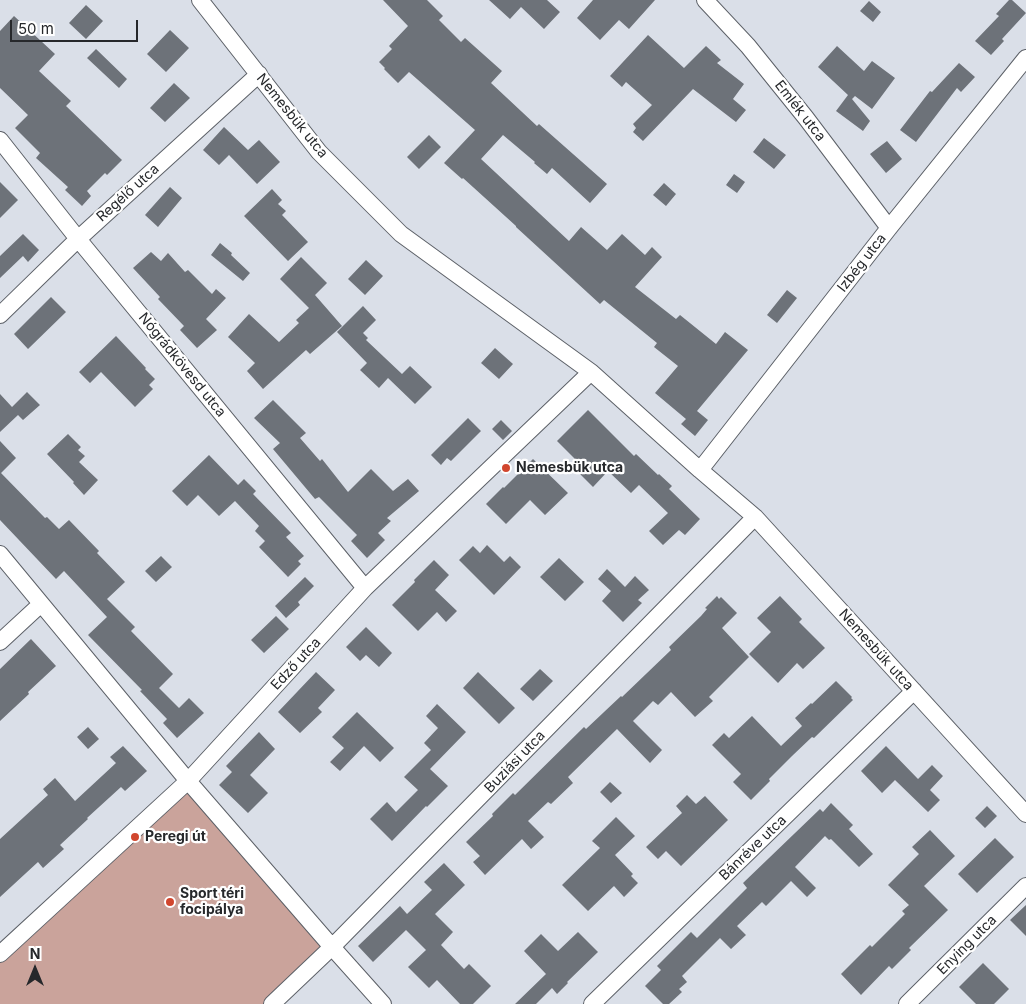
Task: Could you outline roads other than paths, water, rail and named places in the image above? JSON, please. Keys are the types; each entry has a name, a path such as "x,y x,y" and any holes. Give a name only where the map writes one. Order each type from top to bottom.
{"street":[{"name":"Nemesbük utca","path":"200,0 319,152 402,234 591,372 755,517 1026,814"},
{"name":"Emlék utca","path":"705,0 748,46 806,118 888,228"},
{"name":"Izbég utca","path":"700,470 888,228 1026,58"},
{"name":"Regélő utca","path":"0,315 78,239 258,74"},
{"name":"Nógrádkövesd utca","path":"0,140 78,239 366,588"},
{"name":"Edző utca","path":"0,954 188,781 366,588 591,372"},
{"name":"Buziási utca","path":"272,1004 332,948 755,517"},
{"path":"0,554 188,781 332,948 383,1004"},
{"path":"0,642 41,604"},
{"name":"Bánréve utca","path":"592,1004 914,691"},
{"name":"Enying utca","path":"907,1004 1026,886"}],"place":[{"name":"Nemesbük utca","path":"506,468"},
{"name":"Peregi út","path":"135,837"},
{"name":"Sport téri focipálya","path":"170,902"}]}
